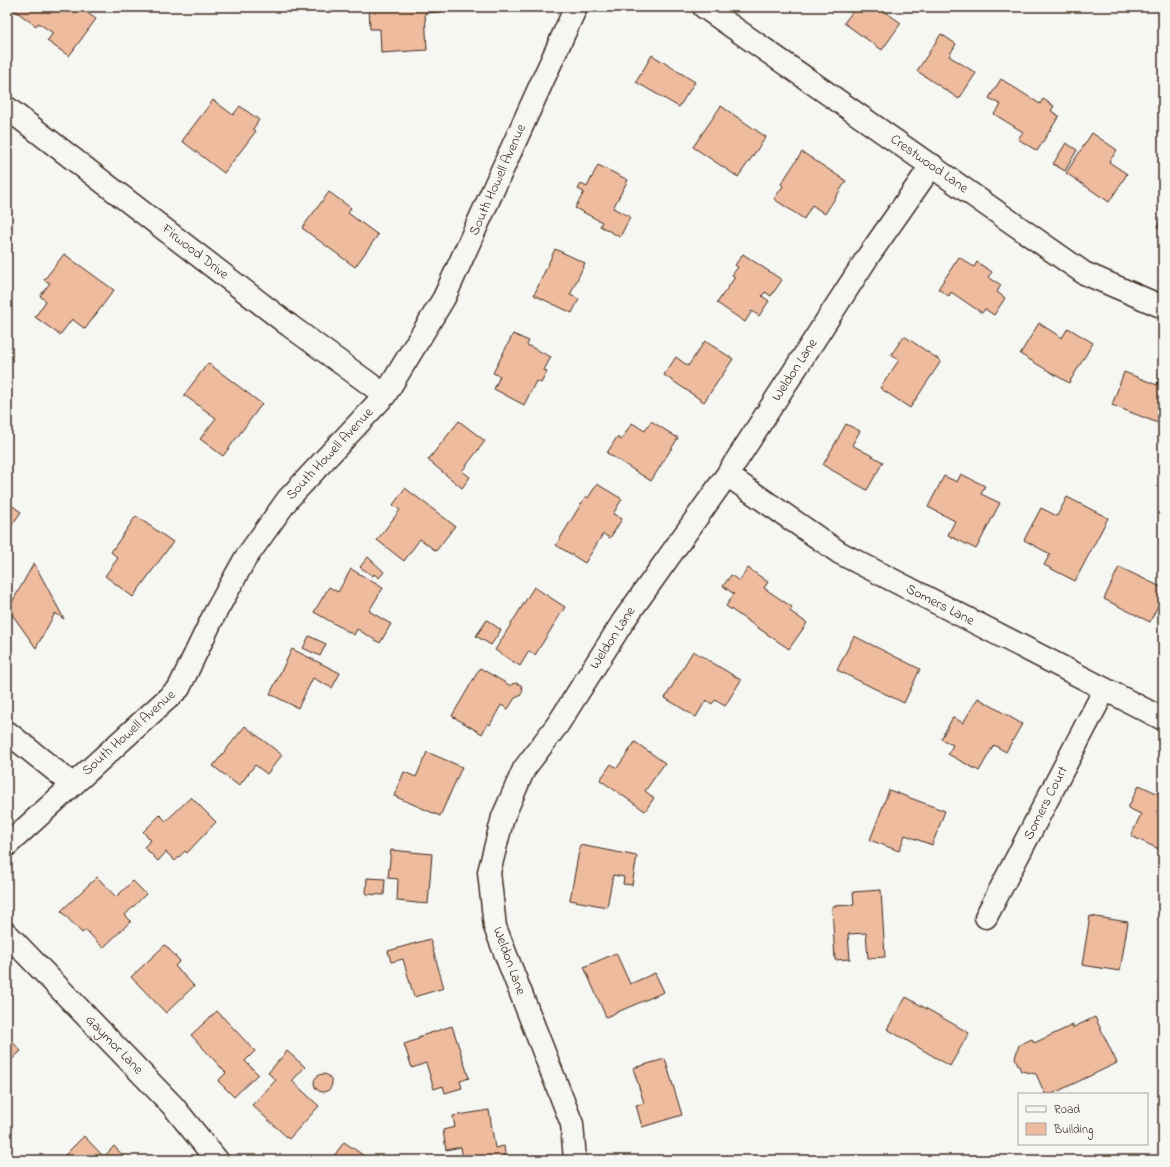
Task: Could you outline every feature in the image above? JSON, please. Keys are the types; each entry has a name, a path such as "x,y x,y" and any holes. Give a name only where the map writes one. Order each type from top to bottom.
{"street":[{"name":"South Howell Avenue","path":"7,845 72,784 179,688 214,615 245,559 288,499 384,395 444,298 576,7"},
{"name":"Crestwood Lane","path":"704,7 932,165 1084,273 1163,307"},
{"name":"Firwood Drive","path":"7,108 290,326 384,395"},
{"name":"Weldon Lane","path":"575,1160 572,1124 495,928 490,872 503,817 524,769 558,724 624,620 727,475 869,255 932,165"},
{"name":"Somers Lane","path":"727,475 840,553 1163,719"},
{"name":"Somers Court","path":"986,917 1105,689"},
{"path":"7,732 72,784"},
{"name":"Gaymor Lane","path":"7,934 173,1106 217,1160"}],"building":[{"path":"10,7 79,7 96,19 69,56 47,41 53,33 38,23 36,26"},
{"path":"369,7 441,7 441,12 425,13 427,50 381,53 380,29 370,29"},
{"path":"856,7 883,7 881,9 901,23 882,50 844,23"},
{"path":"941,34 956,44 949,56 976,73 959,99 917,71"},
{"path":"652,55 695,82 679,107 636,82"},
{"path":"1001,79 1040,104 1043,99 1054,106 1051,111 1059,116 1037,151 1018,139 1023,132 994,114 1001,105 989,98"},
{"path":"213,100 233,115 240,106 259,120 253,129 256,131 224,173 182,141"},
{"path":"721,106 766,137 738,177 693,147"},
{"path":"1092,133 1117,150 1109,162 1127,174 1109,202 1066,173"},
{"path":"1066,143 1077,150 1065,171 1053,164"},
{"path":"802,152 846,181 825,214 812,205 804,219 774,199 783,186 781,184"},
{"path":"598,165 628,180 613,208 630,217 620,237 600,226 602,222 575,208 584,192 578,189 581,184 587,187"},
{"path":"329,192 351,208 348,213 378,235 355,267 302,228"},
{"path":"1163,215 1163,230 1157,227"},
{"path":"555,249 585,263 570,295 579,299 572,313 534,295"},
{"path":"64,254 114,290 85,329 72,319 60,335 35,317 46,301 40,296 50,283 44,280"},
{"path":"743,254 782,280 771,296 765,292 762,296 769,301 759,316 752,311 745,322 717,303 735,277 732,275 738,267 735,265"},
{"path":"959,257 974,267 977,262 992,272 988,277 1001,285 997,292 1005,298 994,315 985,309 982,313 951,292 949,296 938,289"},
{"path":"1039,323 1062,338 1068,328 1093,343 1069,383 1020,354"},
{"path":"513,334 529,341 527,345 551,357 544,370 547,372 541,383 536,381 524,405 494,389 500,376 493,373"},
{"path":"904,336 941,361 910,408 880,388 899,360 891,355"},
{"path":"705,341 733,359 704,402 664,375 676,357 688,366"},
{"path":"208,363 262,404 223,456 200,439 216,418 184,395"},
{"path":"1124,372 1157,385 1159,378 1163,379 1163,425 1112,405"},
{"path":"459,421 485,441 462,471 470,477 462,488 428,460"},
{"path":"651,421 678,438 651,481 607,453 617,437 621,440 632,423 645,431"},
{"path":"846,424 860,431 852,445 883,462 867,490 823,465"},
{"path":"961,474 985,486 981,494 1000,503 976,549 948,535 955,521 928,507 944,476 957,482"},
{"path":"597,484 622,499 613,514 622,519 610,538 603,534 585,563 556,545 586,496 588,498"},
{"path":"405,488 455,526 436,551 420,539 404,561 377,540 400,510 393,505"},
{"path":"1067,497 1108,518 1075,581 1044,565 1050,554 1024,540 1041,508 1057,516"},
{"path":"7,502 21,512 7,532"},
{"path":"136,516 173,542 133,597 105,576 118,558 111,552"},
{"path":"368,557 384,572 379,578 374,574 373,576 360,567"},
{"path":"34,563 64,619 55,613 36,648 11,613 7,616 7,611"},
{"path":"1119,567 1163,588 1163,595 1150,622 1104,599"},
{"path":"748,568 768,582 764,588 792,607 790,611 807,623 789,649 726,606 734,594 723,586 731,575 739,581"},
{"path":"351,569 383,588 369,611 391,624 380,643 357,629 354,635 314,612 329,587 338,592"},
{"path":"534,587 565,607 535,655 529,651 520,666 495,650"},
{"path":"487,620 501,630 491,645 476,636"},
{"path":"309,636 326,644 320,656 303,648"},
{"path":"854,636 920,669 904,703 837,670"},
{"path":"292,649 340,673 332,688 313,678 298,708 270,694"},
{"path":"693,651 741,680 725,706 715,700 712,704 706,700 696,717 665,698"},
{"path":"480,668 511,686 512,684 516,683 521,685 523,691 520,696 515,698 508,709 501,705 490,725 488,723 482,734 452,716"},
{"path":"978,698 1022,724 1006,752 994,745 979,771 948,754 953,745 941,739 953,717 963,723"},
{"path":"245,726 282,755 267,774 255,765 239,786 213,766"},
{"path":"635,742 665,763 645,791 654,798 645,811 600,780 611,764 617,768"},
{"path":"427,752 462,767 440,816 394,796 404,772 416,777"},
{"path":"1139,785 1163,796 1163,851 1131,836 1141,814 1128,808"},
{"path":"889,790 945,811 932,845 905,835 899,851 870,840"},
{"path":"191,797 216,822 187,853 185,851 175,861 166,852 158,861 144,847 151,840 143,832 160,815 166,821"},
{"path":"580,845 637,856 632,885 623,884 624,877 613,875 607,907 570,900"},
{"path":"391,850 432,854 428,904 397,901 398,879 388,878"},
{"path":"97,877 116,897 133,881 146,894 125,915 131,921 103,948 86,930 82,933 61,911"},
{"path":"367,878 385,879 384,895 366,894"},
{"path":"881,890 885,957 868,958 866,933 848,934 850,959 835,960 832,906 854,905 853,892"},
{"path":"1090,916 1128,922 1120,971 1082,965"},
{"path":"430,939 444,988 414,997 403,959 391,962 388,951"},
{"path":"165,945 180,961 175,966 194,986 166,1013 131,977"},
{"path":"616,953 630,984 655,973 664,992 606,1017 584,967"},
{"path":"906,997 969,1033 950,1066 887,1029"},
{"path":"217,1011 255,1051 245,1061 258,1074 234,1097 218,1081 226,1073 191,1035"},
{"path":"1095,1017 1117,1063 1054,1093 1045,1093 1036,1074 1021,1071 1015,1058 1019,1045 1032,1039 1034,1043 1073,1025 1072,1028"},
{"path":"452,1026 469,1078 460,1081 462,1088 445,1093 443,1086 434,1089 426,1063 412,1068 404,1044 419,1039 418,1037"},
{"path":"7,1036 21,1051 7,1064"},
{"path":"287,1051 305,1067 292,1081 319,1106 289,1139 252,1105 276,1080 268,1073"},
{"path":"665,1059 682,1115 642,1127 636,1105 644,1103 633,1068"},
{"path":"323,1074 327,1075 331,1079 331,1087 327,1091 323,1092 319,1091 315,1087 314,1083 315,1079 319,1075"},
{"path":"489,1110 495,1148 504,1146 506,1160 463,1160 461,1147 446,1150 443,1130 455,1127 453,1116"},
{"path":"84,1136 104,1157 114,1146 127,1160 60,1160"},
{"path":"344,1142 370,1160 331,1160"}]}
